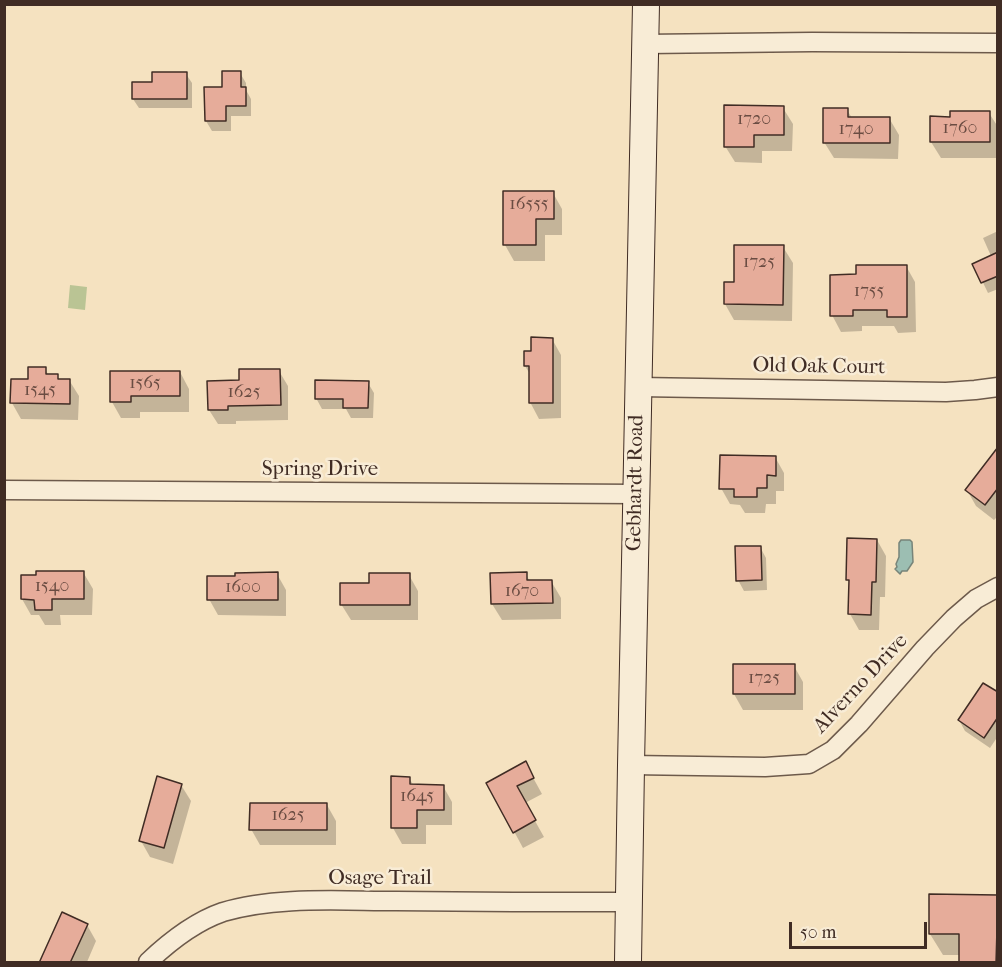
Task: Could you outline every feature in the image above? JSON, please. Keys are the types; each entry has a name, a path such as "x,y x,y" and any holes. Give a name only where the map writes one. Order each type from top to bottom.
{"street":[{"name":"Gebhardt Road","path":"628,963 646,4"},
{"path":"645,44 998,43"},
{"name":"Old Oak Court","path":"639,387 946,392 998,387"},
{"name":"Spring Drive","path":"4,490 636,494"},
{"name":"Alverno Drive","path":"631,765 765,767 809,764 833,750 859,724 954,618 976,599 998,587"},
{"name":"Osage Trail","path":"148,963 165,945 195,926 222,913 250,905 338,901 629,902"}],"green space":[{"path":"70,285 87,287 85,310 68,308"}],"water":[{"path":"901,540 912,542 913,562 907,571 902,571 900,574 895,569"}],"building":[{"path":"222,71 241,71 241,87 246,87 246,106 226,106 226,121 205,121 204,87 222,87"},
{"path":"152,72 187,72 187,99 132,99 132,82 152,82"},
{"path":"724,105 784,106 784,135 754,135 754,147 724,147"},
{"path":"823,108 848,108 848,117 890,117 890,143 823,143"},
{"path":"950,111 990,111 990,142 930,142 930,116 950,117"},
{"path":"503,191 554,191 554,219 536,219 536,245 503,245"},
{"path":"734,245 784,245 783,305 724,304 724,282 734,282"},
{"path":"998,252 998,276 981,283 972,264"},
{"path":"856,265 907,265 907,317 887,317 887,310 853,310 853,316 830,316 830,275 856,274"},
{"path":"531,337 553,338 553,403 529,403 529,366 524,366 524,351 531,351"},
{"path":"28,367 46,367 46,374 58,374 58,379 70,379 70,404 10,403 11,379 28,379"},
{"path":"239,369 280,369 281,405 228,406 228,410 208,410 207,381 239,380"},
{"path":"110,371 180,371 180,396 131,396 131,402 110,402"},
{"path":"315,380 369,381 368,408 343,408 343,399 315,399"},
{"path":"998,447 998,488 985,505 965,490"},
{"path":"720,455 776,456 776,476 767,475 767,488 757,488 757,497 734,497 734,489 719,489"},
{"path":"847,538 877,539 876,582 872,582 871,615 848,614"},
{"path":"735,546 761,546 762,580 736,581"},
{"path":"36,571 84,571 84,599 52,599 52,610 35,610 34,600 21,599 21,575 36,575"},
{"path":"278,572 278,600 207,600 207,576"},
{"path":"527,572 527,580 552,580 553,603 491,604 490,573"},
{"path":"369,573 410,573 410,605 340,605 340,583 369,583"},
{"path":"733,664 795,664 795,694 733,694"},
{"path":"983,683 998,692 998,717 984,738 958,720"},
{"path":"526,761 534,778 517,786 536,820 513,833 486,783"},
{"path":"157,776 182,784 164,848 139,841"},
{"path":"391,776 410,777 410,784 444,785 444,810 417,810 417,828 391,828"},
{"path":"250,803 327,803 327,830 249,830"},
{"path":"929,894 998,895 996,963 959,963 959,934 929,934"},
{"path":"62,912 88,924 70,963 39,963"}]}
